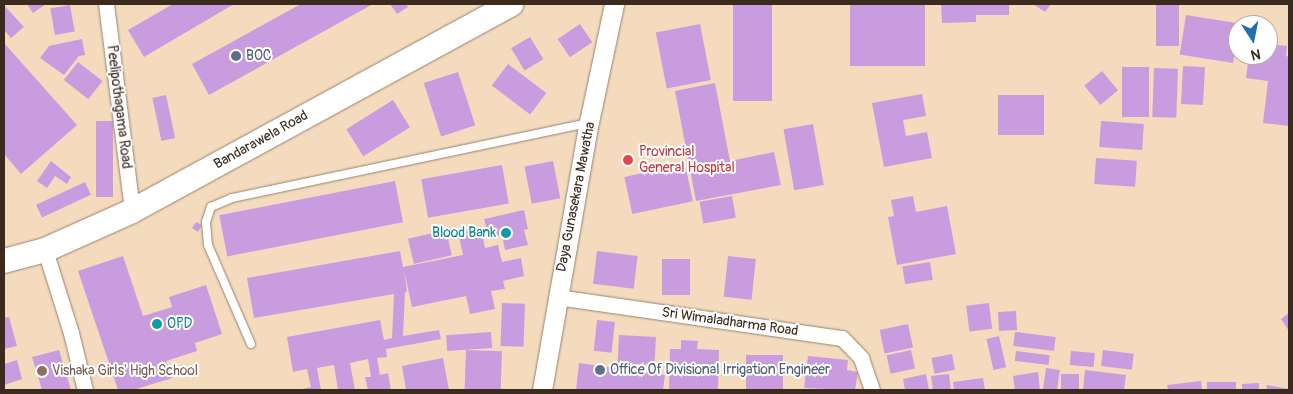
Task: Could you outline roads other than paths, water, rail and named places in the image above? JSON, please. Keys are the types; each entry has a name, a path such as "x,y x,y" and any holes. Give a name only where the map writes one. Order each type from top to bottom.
{"highway":[{"name":"Bandarawela Road","path":"4,260 45,250 132,211 511,4"}],"street":[{"name":"Peelipothagama Road","path":"106,4 132,211"},
{"name":"Daya Gunasekara Mawatha","path":"542,390 589,122 614,4"},
{"path":"45,250 71,333 85,390"},
{"name":"Sri Wimaladharma Road","path":"557,297 842,338 861,358 872,384 872,390"}],"lane":[{"path":"251,344 208,245 206,222 211,207 232,198 589,122"}],"place":[{"name":"BOC","path":"236,56"},
{"name":"Provincial General Hospital","path":"628,160"},
{"name":"Blood Bank","path":"506,233"},
{"name":"OPD","path":"157,324"},
{"name":"Office Of Divisional Irrigation Engineer","path":"600,370"},
{"name":"Vishaka Girls' High School","path":"42,371"}]}
